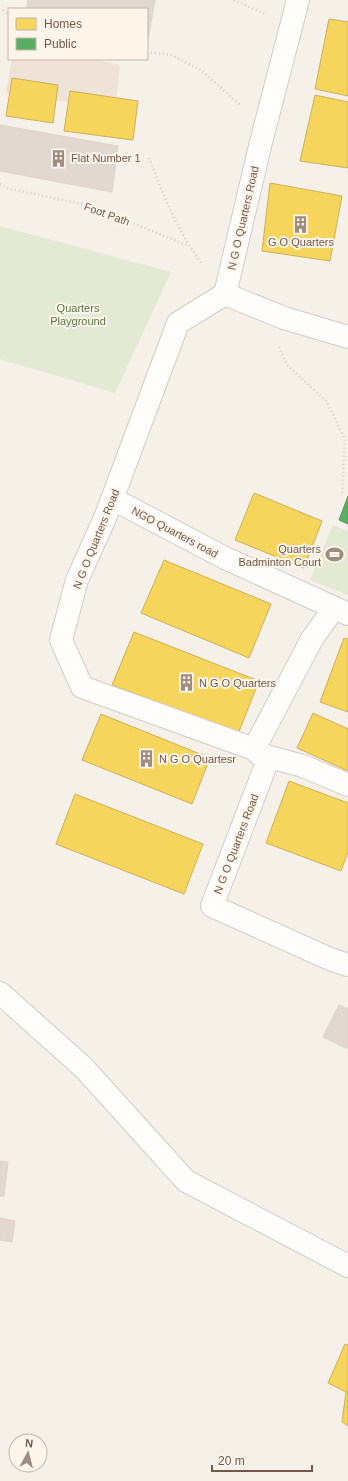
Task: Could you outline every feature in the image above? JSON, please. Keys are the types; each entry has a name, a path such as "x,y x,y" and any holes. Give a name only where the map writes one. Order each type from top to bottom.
{"street":[{"name":"N G O Quarters Road","path":"298,0 263,134 225,294 178,323 113,499 77,580 61,640 82,687 262,753 303,766 348,785"},
{"path":"225,294 284,318 348,337"},
{"name":"NGO Quarters road","path":"113,499 225,558 341,611"},
{"path":"262,753 312,639 341,611"},
{"name":"N G O Quarters Road","path":"262,753 212,906 330,959 348,965"},
{"path":"0,993 84,1068 186,1181 348,1266"}],"path":[{"path":"3,10 8,15"},
{"path":"148,52 171,55 201,70 263,134"},
{"path":"149,158 165,200 189,246 225,294"},
{"name":"Foot Path","path":"0,184 10,189 92,206 189,246"},
{"path":"264,310 287,365 326,401 345,439 342,496"}],"shaded area":[{"path":"12,60 95,60 120,65 115,109 6,93"}],"green space":[{"name":"Quarters Playground","path":"0,226 171,272 115,393 0,359"},
{"name":"Quarters Badminton Court","path":"333,525 348,531 348,595 310,580"}],"building: Homes":[{"path":"329,19 348,22 348,96 315,89"},
{"path":"12,78 58,85 53,123 6,116"},
{"path":"70,91 138,101 133,140 64,131"},
{"path":"315,95 348,102 348,168 300,161"},
{"name":"G O Quarters","path":"270,183 342,196 330,261 262,251"},
{"path":"254,493 322,521 304,568 235,540"},
{"name":"N G O Quarters","path":"164,560 271,604 249,658 141,613"},
{"name":"N G O Quarters","path":"134,632 259,681 238,734 112,685"},
{"path":"344,638 348,639 348,712 320,702"},
{"path":"313,713 348,729 348,771 297,748"},
{"name":"N G O Quartesr","path":"101,714 210,758 192,804 82,760"},
{"path":"289,781 348,803 348,852 341,871 266,843"},
{"path":"75,794 203,844 184,894 56,844"},
{"path":"345,1344 348,1345 348,1426 342,1422 346,1392 328,1383"}],"building: Public":[{"path":"348,496 348,524 339,520"}],"building: Other":[{"path":"28,0 155,0 148,39 148,8 26,8"},
{"name":"Flat Number 1","path":"0,125 118,146 112,192 0,171"},
{"path":"339,1005 348,1009 348,1049 323,1037"},
{"path":"0,1161 8,1162 4,1196 0,1196"},
{"path":"0,1218 15,1221 12,1242 0,1240"}],"place":[{"name":"Flat Number 1","path":"58,158"},
{"name":"G O Quarters","path":"301,224"},
{"name":"Quarters Badminton Court","path":"334,555"},
{"name":"N G O Quarters","path":"186,683"},
{"name":"N G O Quartesr","path":"146,759"}]}
